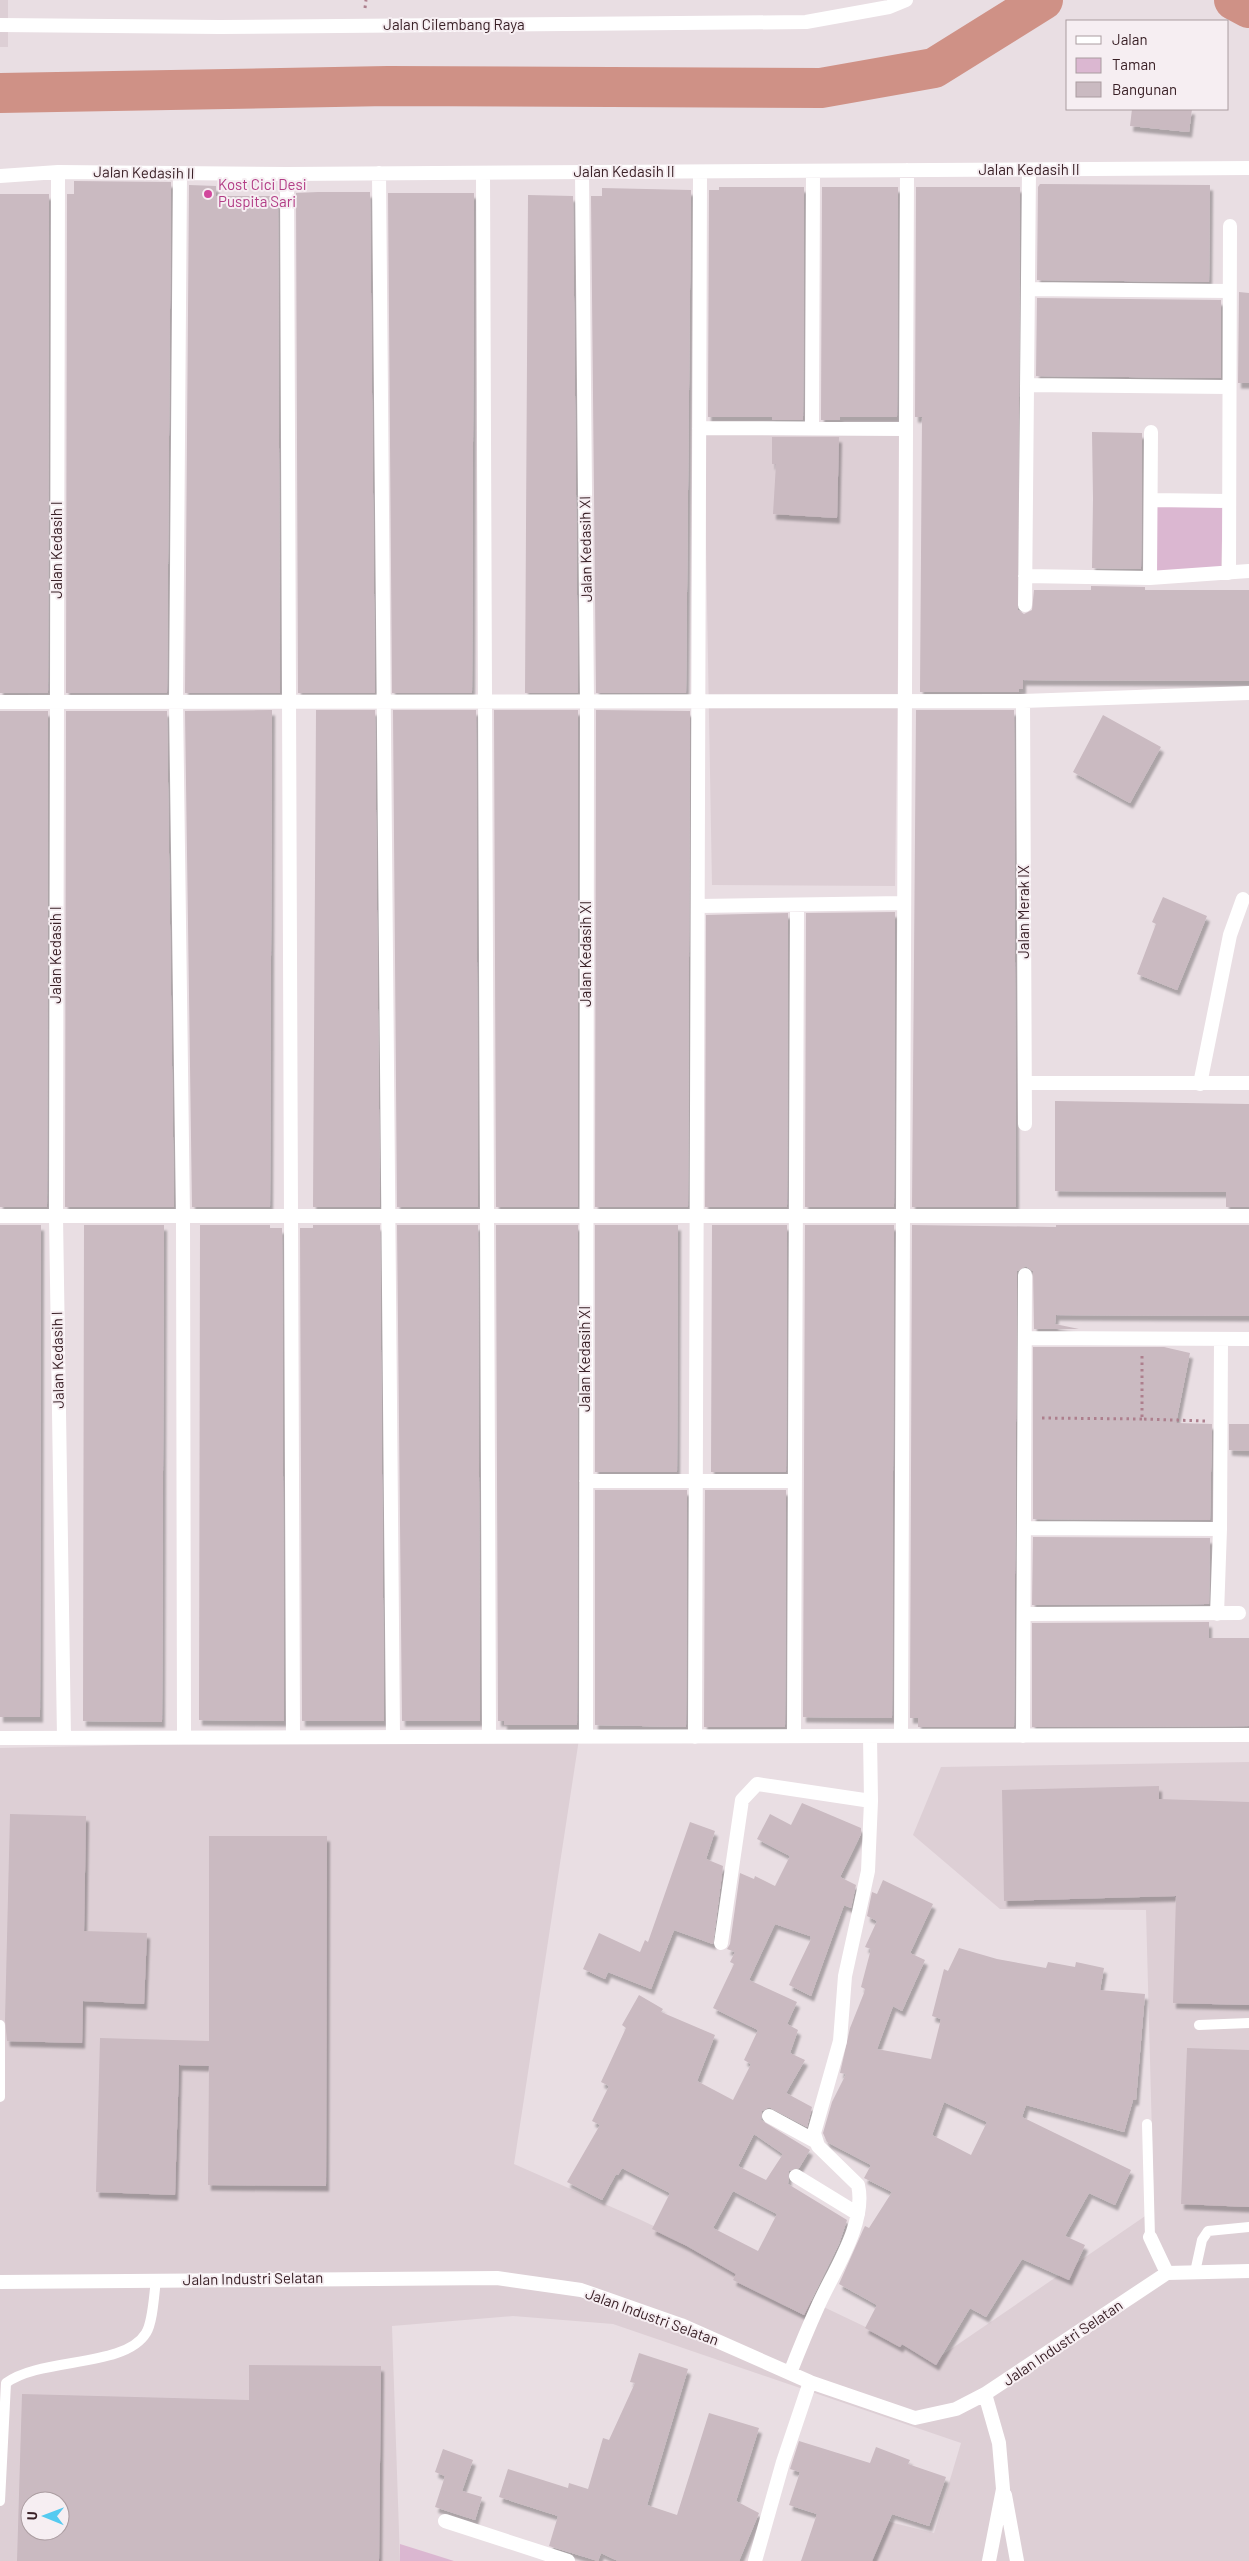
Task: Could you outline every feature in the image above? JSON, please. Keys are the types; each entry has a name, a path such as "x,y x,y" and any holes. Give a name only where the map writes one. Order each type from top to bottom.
{"street":[{"name":"Jalan Cilembang Raya","path":"0,25 230,27 806,22 889,7 906,0"},
{"name":"Jalan Kedasih II","path":"0,176 58,172 287,174 1249,168"},
{"path":"902,1736 907,170"},
{"path":"1024,605 1029,170"},
{"path":"812,428 813,171"},
{"name":"Jalan Kedasih I","path":"58,172 56,1216 64,1738"},
{"path":"483,172 489,1737"},
{"name":"Jalan Kedasih XI","path":"582,172 588,701 585,1216 586,1736"},
{"path":"695,1736 700,172"},
{"path":"379,173 393,1737"},
{"path":"180,174 176,702 183,1216 184,1737"},
{"path":"287,174 293,1737"},
{"path":"1228,573 1230,226"},
{"path":"1028,289 1229,291"},
{"path":"1027,385 1228,387"},
{"path":"699,428 906,428"},
{"path":"1150,578 1152,432"},
{"path":"1151,500 1227,501"},
{"path":"1025,576 1150,578 1249,572"},
{"path":"0,702 1023,701 1249,693"},
{"name":"Jalan Merak IX","path":"1023,701 1025,1124"},
{"path":"1200,1084 1230,935 1243,899"},
{"path":"699,906 904,903"},
{"path":"794,1736 797,906"},
{"path":"1025,1083 1249,1083"},
{"path":"0,1216 1249,1216"},
{"path":"1023,1736 1025,1275"},
{"path":"1025,1338 1249,1339"},
{"path":"1217,1614 1220,1529 1221,1339"},
{"path":"586,1480 794,1481"},
{"path":"1024,1528 1220,1529"},
{"path":"1024,1614 1239,1613"},
{"path":"0,1738 1249,1735"},
{"path":"790,2373 818,2305 843,2256 858,2214 858,2185 818,2146 815,2140 816,2125 840,2041 844,1976 868,1871 871,1801 870,1736"},
{"path":"721,1943 742,1800 757,1784 871,1801"},
{"path":"769,2116 815,2140"},
{"path":"796,2176 858,2214"},
{"path":"1150,2237 1167,2273 1249,2271"},
{"name":"Jalan Industri Selatan","path":"0,2282 496,2278 572,2289 681,2324 810,2382 915,2418 956,2409 985,2394 1167,2273"},
{"path":"755,2561 783,2462 810,2382"},
{"path":"985,2394 999,2443 1003,2489 1017,2561"},
{"path":"989,2561 1003,2489"},
{"path":"445,2521 568,2561"}],"lane":[{"path":"1199,2025 1249,2023"},
{"path":"0,2025 0,2097"},
{"path":"1147,2124 1150,2237"},
{"path":"1195,2272 1202,2240 1208,2231 1249,2227"},
{"path":"0,2500 6,2384 15,2377 45,2367 114,2355 132,2347 146,2333 156,2280"}],"path":[{"path":"1142,1339 1142,1420"},
{"path":"1024,1417 1220,1421"}],"shaded area":[{"path":"0,0 8,0 8,47 0,47"},
{"path":"704,434 901,434 895,886 712,885"},
{"path":"413,1739 579,1739 514,2164 641,2220 935,2360 1154,2210 1146,1910 1000,1909 913,1835 941,1767 1249,1762 1249,2561 854,2561 878,2519 934,2533 961,2443 613,2324 513,2316 392,2326 400,2561 0,2561 0,1748"}],"green space":[{"path":"1155,504 1223,505 1221,573 1153,574"},
{"path":"400,2544 454,2561 400,2561"}],"building":[{"path":"1132,110 1192,110 1189,132 1130,126"},
{"path":"74,181 171,182 167,693 66,693 67,194 74,194"},
{"path":"1040,184 1210,185 1209,282 1037,280 1038,187"},
{"path":"189,185 216,186 216,196 278,196 280,693 185,693"},
{"path":"719,187 804,187 803,420 772,420 772,417 708,417 709,190 719,190"},
{"path":"822,187 898,187 897,417 840,417 840,420 821,420"},
{"path":"916,187 1020,187 1018,610 1024,614 1032,610 1034,590 1091,590 1091,586 1145,587 1145,590 1249,590 1249,681 1023,680 1023,689 1019,689 1019,692 920,692 922,417 915,417"},
{"path":"602,188 691,190 686,693 596,693 591,196 602,196"},
{"path":"370,192 375,693 298,693 296,193"},
{"path":"388,193 474,193 472,693 392,693"},
{"path":"0,194 49,194 48,693 0,693"},
{"path":"528,195 573,196 578,693 525,693"},
{"path":"1239,292 1249,293 1249,383 1238,383"},
{"path":"1037,298 1221,300 1221,378 1036,376"},
{"path":"1092,432 1142,433 1141,569 1092,568"},
{"path":"772,437 839,437 837,518 773,514 776,464 772,464"},
{"path":"272,710 270,1207 192,1207 185,711"},
{"path":"316,710 375,710 380,1207 313,1207"},
{"path":"393,710 476,710 478,1207 397,1207"},
{"path":"494,710 578,710 578,1207 496,1207"},
{"path":"596,710 690,711 688,1207 595,1207"},
{"path":"916,710 1014,710 1016,1207 912,1207"},
{"path":"0,711 48,711 47,1207 0,1207"},
{"path":"66,711 167,711 174,1207 65,1207"},
{"path":"1103,715 1161,747 1130,803 1073,772"},
{"path":"1163,897 1207,916 1177,990 1137,974 1156,924 1152,922"},
{"path":"895,912 894,1207 805,1207 806,913"},
{"path":"788,913 787,1207 705,1207 706,915"},
{"path":"1055,1101 1249,1104 1249,1207 1226,1207 1226,1192 1055,1191"},
{"path":"0,1225 41,1225 40,1717 0,1717"},
{"path":"84,1225 164,1225 162,1722 83,1721"},
{"path":"200,1225 270,1225 270,1228 282,1228 284,1721 199,1720"},
{"path":"313,1225 380,1225 384,1721 302,1721 300,1228 313,1228"},
{"path":"397,1225 478,1225 480,1721 402,1721"},
{"path":"496,1225 578,1225 577,1725 504,1725 504,1721 498,1721"},
{"path":"595,1225 678,1225 677,1472 595,1472"},
{"path":"712,1225 787,1225 786,1472 711,1472"},
{"path":"805,1225 894,1225 892,1718 803,1717"},
{"path":"912,1225 1056,1227 1056,1225 1249,1225 1249,1316 1056,1315 1055,1324 1079,1329 1034,1329 1033,1271 1026,1266 1017,1271 1014,1727 918,1727 918,1718 910,1718"},
{"path":"1033,1347 1164,1347 1190,1353 1176,1423 1212,1424 1210,1520 1033,1519"},
{"path":"1229,1424 1249,1424 1249,1451 1229,1450"},
{"path":"595,1490 687,1490 686,1727 595,1725"},
{"path":"705,1490 786,1490 785,1727 704,1727"},
{"path":"1033,1537 1210,1538 1209,1604 1032,1605"},
{"path":"1209,1622 1209,1638 1249,1638 1249,1726 1032,1727 1032,1623"},
{"path":"1159,1786 1159,1799 1249,1802 1249,2005 1173,2003 1176,1896 1004,1901 1002,1790"},
{"path":"802,1803 861,1828 861,1834 840,1877 856,1885 851,1908 844,1905 811,1996 789,1985 811,1939 810,1936 775,1924 749,1980 797,2002 787,2024 798,2030 790,2053 805,2060 786,2093 812,2107 807,2127 769,2107 762,2111 761,2120 810,2150 799,2168 789,2171 788,2184 847,2220 839,2244 804,2315 733,2280 736,2274 687,2246 652,2229 670,2193 622,2168 618,2175 616,2174 602,2200 567,2182 600,2125 592,2121 609,2086 601,2082 626,2028 622,2025 639,1995 663,2009 661,2012 715,2035 697,2081 733,2100 751,2064 744,2060 758,2030 713,2008 734,1964 730,1962 735,1952 727,1949 730,1944 740,1873 754,1879 755,1876 775,1886 790,1856 757,1839 770,1814 791,1825","holes":["754,2134 783,2154 766,2180 738,2166","733,2191 777,2214 758,2251 713,2228"]},
{"path":"10,1814 86,1816 84,1931 147,1933 144,2004 83,2001 82,2043 7,2041 5,2020"},
{"path":"690,1822 715,1831 706,1859 723,1866 713,1944 674,1930 651,1989 608,1972 605,1979 583,1969 599,1933 640,1952 645,1940 648,1942"},
{"path":"209,1836 327,1836 326,2186 208,2185 209,2066 179,2065 175,2195 96,2192 100,2038 209,2041"},
{"path":"883,1880 933,1904 910,1953 925,1960 902,2011 893,2006 877,2049 931,2059 941,2019 932,2016 944,1969 948,1971 959,1948 997,1959 1046,1968 1048,1962 1075,1967 1076,1962 1104,1968 1100,1990 1145,1994 1136,2100 1133,2100 1124,2132 1026,2105 1022,2117 1131,2170 1115,2205 1089,2193 1065,2236 1085,2245 1069,2280 1022,2259 986,2317 970,2308 936,2365 902,2344 900,2347 865,2328 877,2305 839,2284 865,2226 869,2228 892,2192 864,2178 871,2165 827,2142 823,2133 832,2102 846,2074 840,2073 850,2028 865,1989 861,1987 871,1949 865,1947 877,1921 867,1916 872,1892 877,1894","holes":["944,2102 987,2122 971,2155 932,2135"]},
{"path":"1187,2048 1249,2050 1249,2207 1181,2204"},
{"path":"639,2353 688,2369 647,2505 677,2515 709,2413 759,2428 736,2501 759,2513 739,2561 618,2561 601,2553 598,2561 549,2546 558,2516 499,2497 508,2469 568,2488 569,2483 588,2489 603,2438 609,2440 635,2383 630,2382"},
{"path":"249,2365 381,2366 379,2561 17,2561 22,2394 249,2400"},
{"path":"799,2441 870,2463 876,2447 910,2460 908,2464 946,2477 929,2526 892,2514 872,2561 801,2561 817,2514 789,2505 800,2472 790,2469"},
{"path":"443,2449 473,2460 462,2491 482,2497 475,2520 435,2507 445,2476 435,2472"}],"waterway":[{"path":"0,93 388,86 821,88 934,68 1043,0"},
{"path":"1234,0 1249,8"}],"place":[{"name":"Kost Cici Desi Puspita Sari","path":"208,194"}]}
